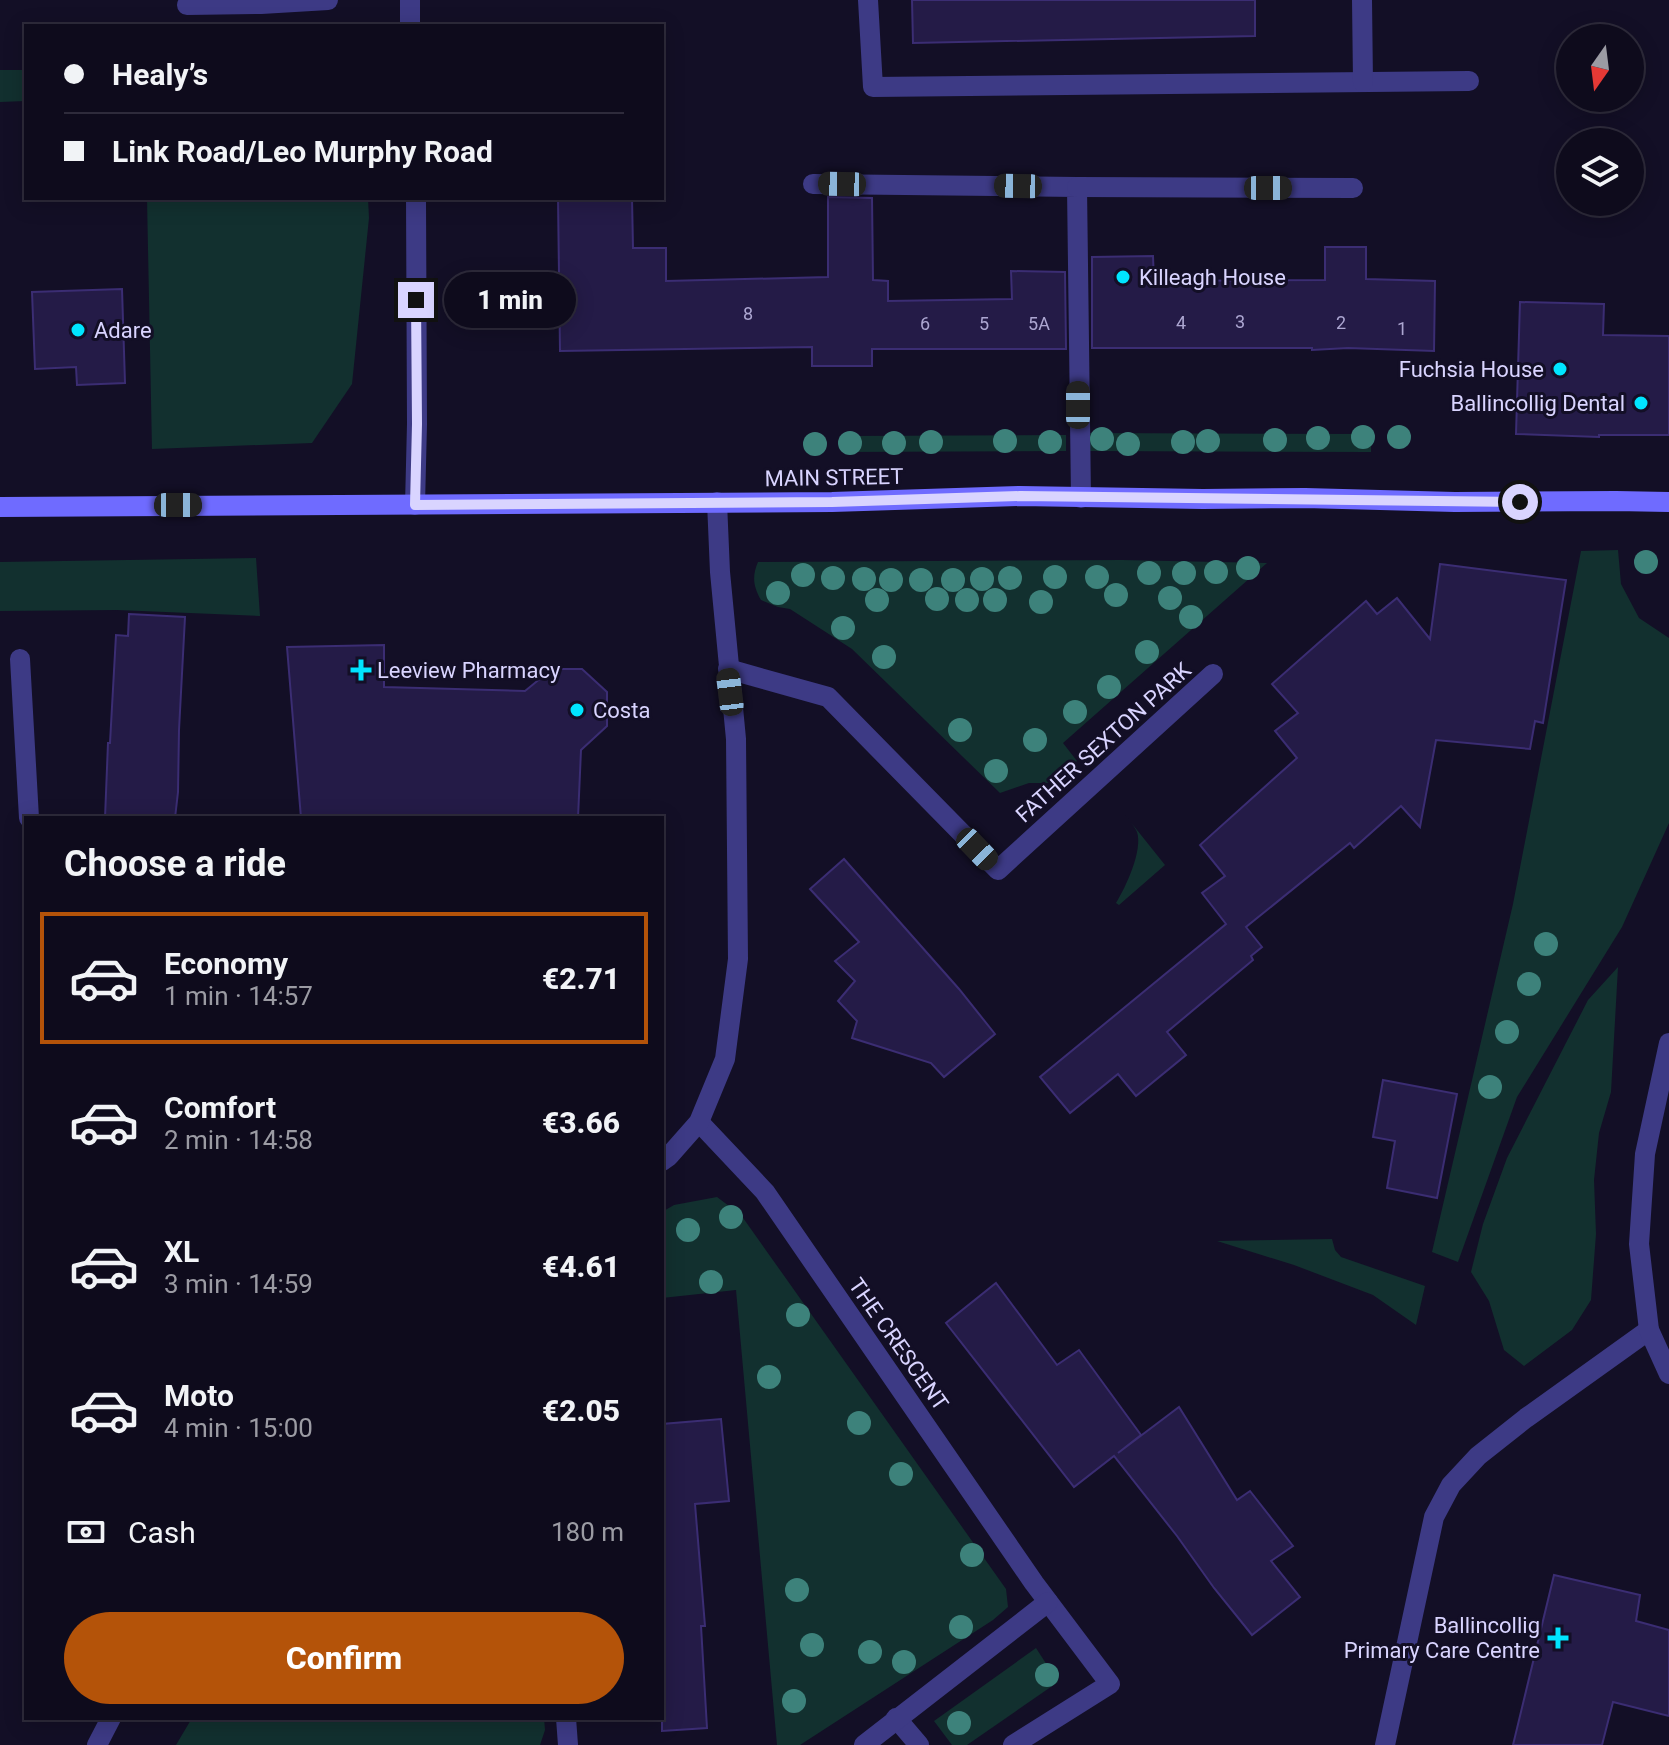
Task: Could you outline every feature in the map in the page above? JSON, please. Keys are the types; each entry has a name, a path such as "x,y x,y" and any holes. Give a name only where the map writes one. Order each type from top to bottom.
{"main road":[{"name":"MAIN STREET","path":"0,507 832,502 1020,496 1669,502"}],"street":[{"path":"187,5 328,0"},
{"path":"410,0 410,24"},
{"path":"868,0 873,87 1469,81"},
{"path":"1362,0 1363,82"},
{"path":"813,184 1353,188"},
{"path":"1077,187 1081,498"},
{"path":"415,505 416,200"},
{"path":"664,1160 699,1122 725,1059 738,959 736,739 719,563 717,502"},
{"path":"20,659 29,816"},
{"name":"FATHER SEXTON PARK","path":"728,669 828,697 998,870 1213,674"},
{"path":"1669,1043 1645,1154 1639,1244 1649,1330 1669,1374"},
{"name":"THE CRESCENT","path":"699,1122 765,1192 1048,1602 1110,1684 1013,1745"},
{"path":"1385,1745 1434,1517 1451,1485 1478,1456 1526,1418 1649,1330"},
{"path":"864,1745 1048,1602"},
{"path":"896,1718 919,1745"},
{"path":"97,1745 110,1720"},
{"path":"566,1720 568,1745"}],"green space":[{"path":"0,70 24,70 24,101 0,102"},
{"path":"147,200 368,200 369,218 352,384 312,443 152,449"},
{"path":"1088,433 1371,434 1371,452 1088,451"},
{"path":"1066,435 1066,451 843,452 843,436"},
{"path":"1618,550 1621,584 1639,618 1669,638 1669,823 1622,927 1517,1097 1458,1262 1432,1252 1513,904 1581,551"},
{"path":"256,558 260,616 117,610 0,611 0,562"},
{"path":"1122,560 1267,563 1063,743 1077,761 1057,783 1029,783 1000,793 852,649 790,609 761,600 754,581 758,562"},
{"path":"1131,822 1165,865 1119,905 1116,903 1129,878 1138,848 1137,832"},
{"path":"1618,967 1611,1092 1599,1133 1594,1180 1596,1234 1591,1300 1572,1330 1524,1366 1504,1350 1489,1301 1471,1272 1483,1224 1507,1158 1588,1000"},
{"path":"717,1197 741,1215 1006,1589 1008,1607 993,1620 800,1745 777,1745 736,1290 664,1298 664,1211 674,1205"},
{"path":"1332,1239 1341,1257 1425,1286 1416,1325 1373,1295 1294,1265 1217,1241"},
{"path":"1036,1648 1058,1682 967,1745 952,1745 934,1721"},
{"path":"191,1720 544,1720 545,1730 540,1745 176,1745"}],"building":[{"path":"912,0 1255,0 1255,36 913,43"},
{"path":"828,197 872,198 873,280 888,281 888,301 1012,299 1011,271 1065,272 1066,349 872,349 872,366 812,366 812,347 560,351 558,200 632,200 633,248 666,248 666,281 828,277"},
{"path":"1325,247 1366,247 1366,279 1435,281 1434,351 1092,348 1092,257 1153,256 1154,281 1325,280"},
{"name":"Adare","path":"122,289 125,383 77,385 76,367 35,369 32,292"},
{"name":"Fuchsia House","path":"1520,302 1604,304 1603,335 1669,336 1669,435 1599,437 1516,434"},
{"path":"1440,564 1566,580 1543,723 1535,721 1530,749 1436,740 1420,827 1401,806 1354,848 1350,843 1246,927 1262,947 1251,956 1253,960 1167,1032 1186,1055 1136,1096 1118,1074 1070,1113 1040,1077 1226,924 1202,893 1225,876 1200,845 1297,758 1275,731 1298,713 1272,684 1366,601 1377,614 1397,598 1430,639"},
{"path":"129,614 185,617 175,816 105,816 116,635 128,636"},
{"path":"384,645 384,687 525,691 552,669 582,669 607,692 607,726 581,750 578,816 301,816 287,647"},
{"path":"844,859 995,1034 944,1077 931,1063 852,1038 857,1021 838,1001 855,981 835,961 859,942 810,889"},
{"path":"1383,1080 1457,1094 1437,1198 1387,1188 1395,1141 1373,1137"},
{"path":"996,1283 1057,1365 1079,1350 1141,1435 1118,1453 1179,1407 1237,1500 1250,1491 1293,1546 1271,1561 1300,1597 1252,1635 1114,1456 1074,1487 946,1323"},
{"path":"721,1419 729,1501 695,1504 705,1626 701,1626 707,1728 662,1731 664,1424"},
{"path":"1554,1575 1640,1595 1636,1621 1669,1630 1669,1716 1613,1702 1602,1745 1513,1745"}],"place":[{"name":"Killeagh House","path":"1123,277"},
{"name":"Adare","path":"78,330"},
{"name":"Fuchsia House","path":"1560,369"},
{"name":"Ballincollig Dental","path":"1641,403"},
{"name":"Leeview Pharmacy","path":"361,670"},
{"name":"Costa","path":"577,710"},
{"name":"Ballincollig Primary Care Centre","path":"1558,1638"}],"route":[{"path":"416,300 415,505 832,502 1020,496 1520,502"}]}
